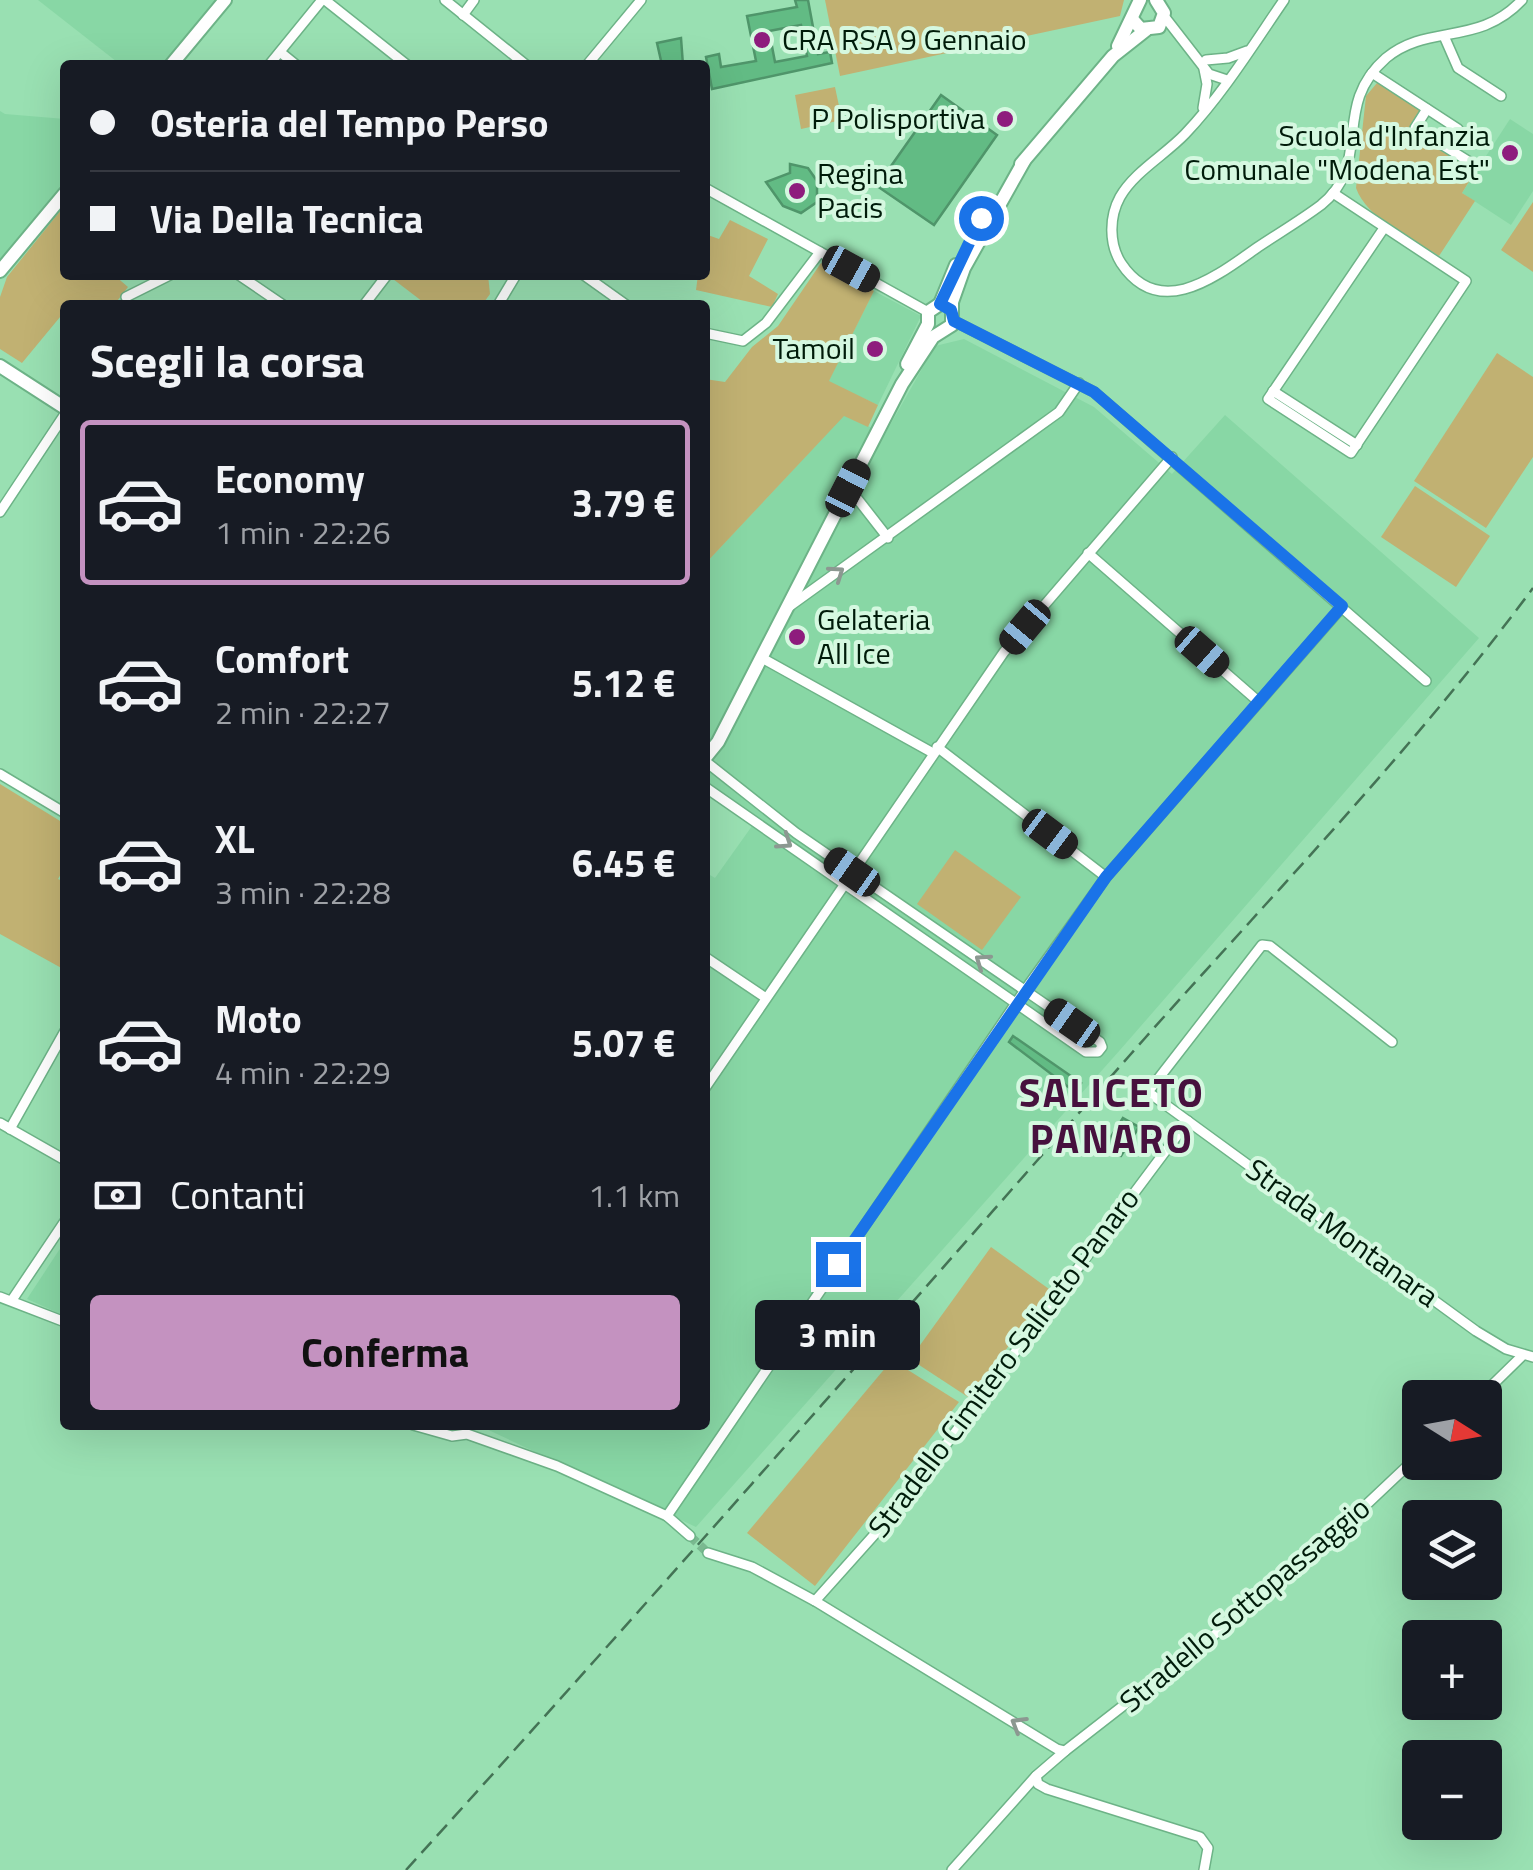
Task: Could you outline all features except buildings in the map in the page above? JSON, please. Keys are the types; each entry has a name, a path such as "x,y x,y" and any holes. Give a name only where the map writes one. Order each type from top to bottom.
{"street":[{"path":"175,60 225,0"},
{"path":"273,60 323,0 401,60"},
{"path":"445,0 520,60"},
{"path":"463,14 474,0"},
{"path":"591,60 641,0"},
{"path":"710,752 902,384 901,376 940,317 974,229 1024,160 1113,56 1132,19 1133,7 1140,0"},
{"path":"1284,0 1202,115 1118,200 1112,220 1114,245 1122,264 1137,280 1173,292 1199,286 1333,193 1348,168 1356,96 1372,73 1400,48 1497,22 1522,0"},
{"path":"1113,56 1149,30 1163,7"},
{"path":"1163,7 1182,43 1202,61 1209,74 1227,80"},
{"path":"1132,19 1182,43"},
{"path":"1444,36 1458,68 1501,96"},
{"path":"1202,61 1248,51"},
{"path":"280,52 290,60"},
{"path":"1202,61 1207,84 1202,115"},
{"path":"1372,73 1458,129"},
{"path":"1426,109 1415,128 1473,164"},
{"path":"710,191 940,317 1079,382 1172,457 1426,680"},
{"path":"1333,193 1466,282 1354,449 1271,395 1384,228"},
{"path":"0,271 60,198"},
{"path":"710,334 743,342 766,323 820,252"},
{"path":"126,296 160,280"},
{"path":"246,280 276,300"},
{"path":"368,300 384,280"},
{"path":"501,300 513,280"},
{"path":"591,280 619,300"},
{"path":"504,295 510,300"},
{"path":"3,374 60,408"},
{"path":"787,608 1059,412 1079,382"},
{"path":"0,512 60,419"},
{"path":"710,1081 1004,652 1172,457"},
{"path":"848,488 888,538"},
{"path":"1088,553 1258,702"},
{"path":"667,1516 1106,877 1342,606"},
{"path":"762,658 935,750 1106,877"},
{"path":"710,764 727,782 1102,1047 1098,1052 1086,1052 710,790"},
{"path":"0,774 60,810"},
{"name":"Strada Montanara","path":"1392,1042 1270,946 1262,945 1148,1092 1476,1331 1530,1355"},
{"path":"710,960 766,998"},
{"path":"10,1129 60,1040"},
{"name":"Stradello Cimitero Saliceto Panaro","path":"814,1601 900,1506 1188,1120"},
{"path":"0,1123 60,1157"},
{"path":"12,1300 60,1228"},
{"path":"0,1298 60,1320"},
{"path":"1500,1380 1530,1355"},
{"path":"431,1430 452,1436 467,1430"},
{"path":"472,1430 667,1516 690,1536"},
{"name":"Stradello Sottopassaggio","path":"952,1870 1036,1776 1065,1750 1295,1572 1402,1471"},
{"path":"708,1553 752,1567 814,1601 874,1641 946,1679 1056,1749 1065,1750"},
{"path":"1036,1776 1038,1784 1047,1789 1200,1838 1208,1848 1204,1870"}],"shaded area":[{"path":"38,0 220,0 169,60 115,60"},
{"path":"825,0 1124,0 1120,16 840,76"},
{"path":"1377,83 1420,110 1408,130 1475,172 1462,193 1475,201 1439,256 1380,218 1356,188 1366,96"},
{"path":"835,87 842,120 801,129 795,95"},
{"path":"0,111 60,119 60,188 0,259"},
{"name":"Scuola d'Infanzia Comunale \"Modena Est\"","path":"1510,119 1533,134 1533,191 1511,225 1462,193"},
{"path":"1533,202 1533,272 1501,250"},
{"path":"60,211 60,280 120,280 128,287 118,300 60,300 60,317 22,363 0,349 0,297 7,277"},
{"path":"730,220 768,239 749,276 778,294 772,307 696,290 697,280 710,280 710,236 719,239"},
{"path":"821,263 874,291 829,381 878,405 868,427 844,416 710,559 710,380 725,382 752,347 778,326"},
{"path":"394,280 489,280 490,294 486,300 420,300"},
{"name":"Tamoil","path":"874,291 921,316 878,405 828,382"},
{"path":"964,339 1094,407 1172,474 1225,415 1479,638 696,1527 488,1430 710,1430 710,875 715,878 757,819 710,785 710,559 844,415 885,434 935,346"},
{"path":"1497,353 1533,377 1533,457 1486,528 1414,481"},
{"path":"1415,486 1490,536 1456,587 1381,537"},
{"path":"0,784 60,821 60,967 0,934"},
{"path":"955,850 1021,897 982,950 917,904"},
{"path":"991,1247 1049,1289 971,1399 910,1359"},
{"path":"60,1249 60,1314 27,1299"},
{"path":"892,1360 959,1402 815,1586 747,1533"}],"tunnel":[{"path":"690,1536 708,1553"}],"railway":[{"path":"406,1870 1387,768 1533,588"}],"place":[{"name":"CRA RSA 9 Gennaio","path":"762,40"},
{"name":"P Polisportiva","path":"1005,119"},
{"name":"Scuola d'Infanzia Comunale \"Modena Est\"","path":"1510,153"},
{"name":"Regina Pacis","path":"797,191"},
{"name":"Tamoil","path":"875,349"},
{"name":"Gelateria All Ice","path":"797,637"}],"district":[{"name":"SALICETO PANARO","path":"1112,1116"}],"route":[{"path":"838,1264 1106,877 1342,606 1094,392 967,324 954,321 951,310 940,304 981,218"}]}
